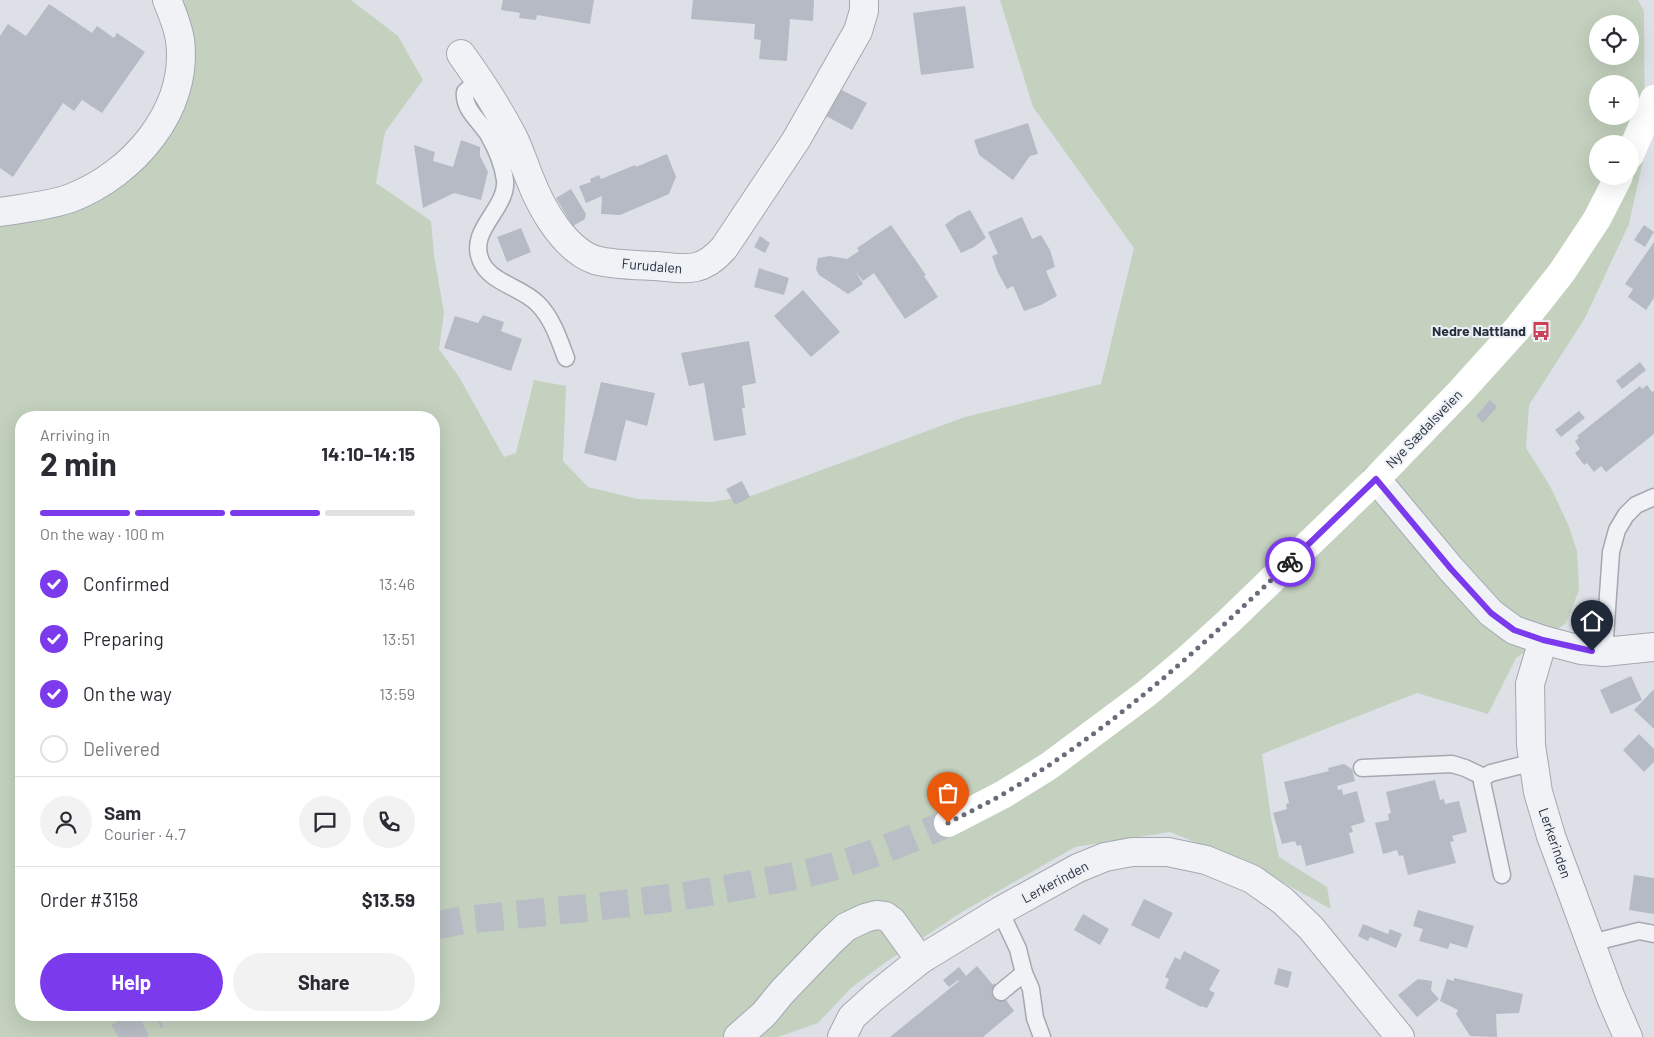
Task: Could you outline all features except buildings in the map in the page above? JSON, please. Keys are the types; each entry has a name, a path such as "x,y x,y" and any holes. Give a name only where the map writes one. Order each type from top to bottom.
{"main road":[{"path":"1639,135 1654,100"},
{"name":"Nye Sædalsveien","path":"948,823 1004,794 1049,766 1147,693 1228,622 1376,479 1462,392 1523,322 1562,272 1597,219 1614,185"}],"street":[{"path":"0,212 70,198 97,186 118,173 139,153 158,130 172,102 179,72 180,40 167,0"},
{"name":"Furudalen","path":"461,54 501,113 519,148 530,181 563,238 580,252 596,260 694,269 717,256 724,248 796,140 858,31 864,11 864,0"},
{"path":"1376,479 1451,569 1491,613 1514,630 1580,650 1604,652 1654,647"},
{"name":"Lerkerinden","path":"1543,640 1530,684 1531,745 1538,792 1551,836 1628,1037"},
{"name":"Lerkerinden","path":"842,1037 852,1018 874,996 920,960 1000,911 1078,868 1105,857 1132,852 1168,852 1206,860 1252,879 1283,901 1311,928 1400,1037"},
{"path":"738,1037 764,1014 782,992 846,927 865,918 876,915 885,916 892,921 920,960"}],"lane":[{"path":"479,79 465,92 464,102 495,147 502,167 505,186 502,198 484,227 478,248 480,260 492,275 539,304 556,331 566,358"},
{"path":"1604,652 1611,552 1617,530 1626,515 1636,505 1654,497"},
{"path":"1502,875 1482,782 1484,777 1491,773 1534,762"},
{"path":"1362,768 1452,764 1484,777"},
{"path":"1000,911 1018,949 1024,973 1031,988 1035,1018 1042,1037"},
{"path":"1591,943 1639,931 1654,934"},
{"path":"1001,992 1024,973"}],"green space":[{"path":"181,0 351,0 398,36 423,80 385,132 376,183 431,221 434,255 444,313 439,349 459,377 504,457 516,453 534,380 566,386 563,461 588,487 638,499 711,502 754,495 965,417 1101,384 1134,248 1033,107 1000,0 1638,0 1644,11 1645,152 1639,179 1639,135 1589,135 1589,185 1638,185 1629,224 1585,318 1529,405 1526,448 1550,486 1568,524 1577,551 1579,590 1566,623 1516,658 1488,714 1417,693 1262,754 1271,818 1279,857 1327,887 1331,909 1249,864 1170,832 1075,847 962,912 886,962 851,988 818,1023 778,1037 0,1037 0,210 32,209 157,150"}],"tunnel":[{"path":"440,925 464,920 684,896 790,877 858,859 948,823"},
{"path":"118,1037 146,1021"}],"way so far":[{"path":"948,823 1004,794 1049,766 1147,693 1228,622 1290,562"}],"place":[{"name":"Nedre Nattland","path":"1541,331"}],"route":[{"path":"1290,562 1376,479 1451,569 1491,613 1514,630 1580,650 1592,651"}]}
